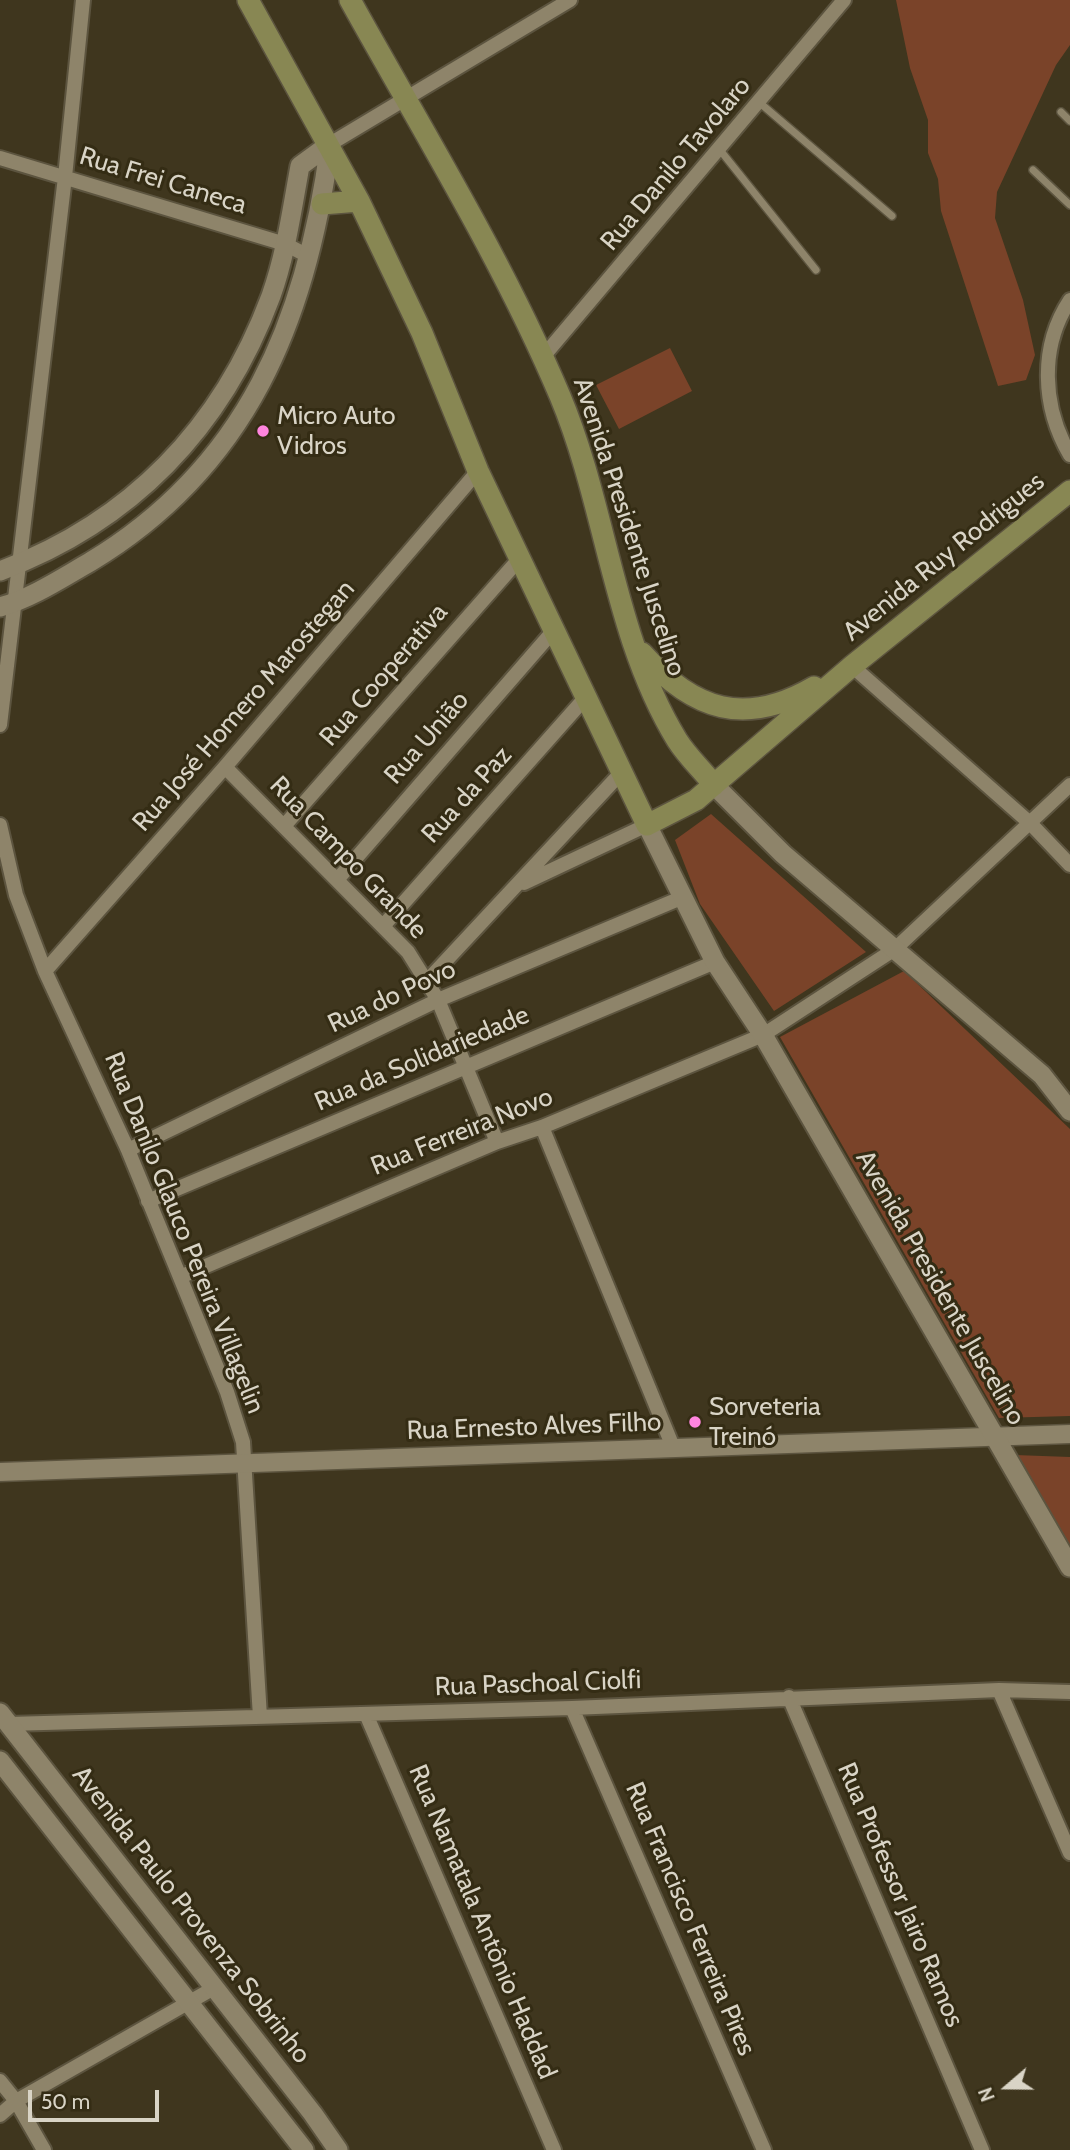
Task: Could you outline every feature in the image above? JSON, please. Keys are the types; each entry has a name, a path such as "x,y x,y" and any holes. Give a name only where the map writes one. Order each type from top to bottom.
{"main road":[{"name":"Avenida Presidente Juscelino","path":"248,0 330,144 359,201 422,333 478,471 681,898 715,962 763,1035 1070,1567"},
{"name":"Avenida Presidente Juscelino","path":"349,0 468,211 542,358 581,455 631,641 658,705 678,743 714,785 783,854 1042,1076 1070,1111"},
{"path":"6,605 69,575 138,531 190,484 226,439 280,347 310,257 322,204 330,144"},
{"path":"0,571 20,564 120,508 173,460 214,408 244,356 271,296 285,244 300,166 330,144"},
{"path":"322,204 359,201"},
{"name":"Avenida Ruy Rodrigues","path":"647,825 696,800 852,666 1070,491"},
{"name":"Avenida Ruy Rodrigues","path":"631,641 662,676 685,693 704,702 735,709 786,703 852,666"},
{"name":"Avenida Paulo Provenza Sobrinho","path":"4,1718 338,2150"},
{"name":"Avenida Paulo Provenza Sobrinho","path":"0,1761 188,2004 290,2128 304,2150"}],"street":[{"path":"0,726 6,605 20,564 83,0"},
{"path":"330,144 406,101 570,0"},
{"name":"Rua Danilo Tavolaro","path":"542,358 760,103 844,0"},
{"name":"Rua Frei Caneca","path":"0,158 285,244 310,257"},
{"path":"1070,300 1050,344 1047,383 1054,422 1070,455"},
{"name":"Rua José Homero Marostegan","path":"45,971 225,767 478,471"},
{"name":"Rua Cooperativa","path":"284,826 520,557"},
{"name":"Rua União","path":"337,880 555,629"},
{"path":"852,666 1031,824 1070,865"},
{"name":"Rua da Paz","path":"384,925 586,697"},
{"name":"Rua Campo Grande","path":"225,767 408,952 438,1000 497,1142"},
{"name":"Rua do Povo","path":"427,981 620,774"},
{"path":"763,1035 895,949 1070,785"},
{"name":"Rua Danilo Glauco Pereira Villagelin","path":"0,825 16,895 45,971 128,1150 226,1392 243,1442 247,1465 260,1717"},
{"path":"517,887 647,825"},
{"name":"Rua do Povo","path":"128,1150 438,1000 681,898"},
{"name":"Rua da Solidariedade","path":"148,1201 715,962"},
{"name":"Rua Ferreira Novo","path":"180,1277 497,1142 542,1127 763,1035"},
{"path":"542,1127 673,1447"},
{"name":"Rua Ernesto Alves Filho","path":"0,1472 1070,1434"},
{"path":"999,1690 1070,1853"},
{"name":"Rua Paschoal Ciolfi","path":"4,1718 260,1717 572,1708 999,1690 1070,1692"},
{"name":"Rua Professor Jairo Ramos","path":"789,1698 982,2150"},
{"name":"Rua Francisco Ferreira Pires","path":"572,1708 764,2150"},
{"name":"Rua Namatala Antônio Haddad","path":"366,1714 554,2150"},
{"path":"0,2115 16,2101 214,1988"},
{"path":"0,2081 16,2101 44,2150"}],"lane":[{"path":"760,103 892,216"},
{"path":"1061,112 1070,121"},
{"path":"720,149 816,270"},
{"path":"1033,170 1070,205"}],"shaded area":[{"path":"896,0 1070,0 1070,45 1056,65 997,192 995,218 1023,300 1035,355 1026,380 998,386 941,211 938,179 928,153 928,120 910,68"},
{"path":"670,348 692,391 619,429 596,385"},
{"path":"711,814 866,952 774,1011 700,904 675,840"},
{"path":"904,971 1070,1129 1070,1416 999,1418 780,1037"},
{"path":"1015,1455 1070,1457 1070,1547"}],"place":[{"name":"Micro Auto Vidros","path":"263,431"},
{"name":"Sorveteria Treinó","path":"695,1422"}]}
